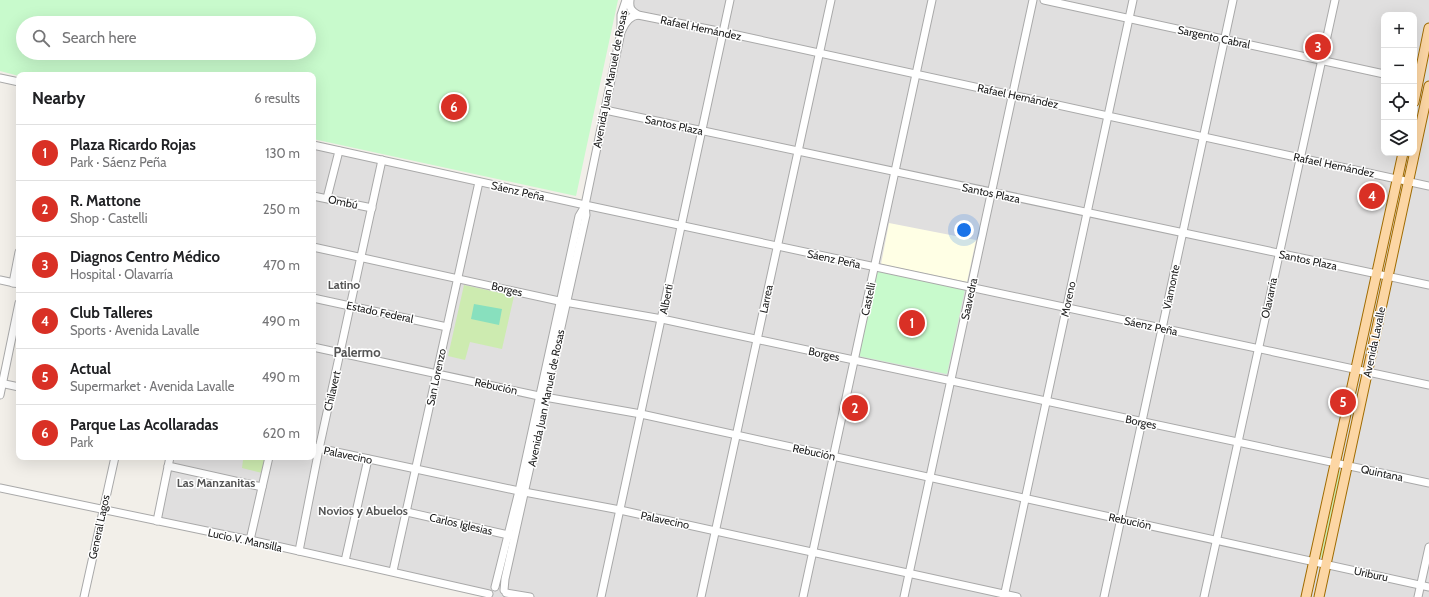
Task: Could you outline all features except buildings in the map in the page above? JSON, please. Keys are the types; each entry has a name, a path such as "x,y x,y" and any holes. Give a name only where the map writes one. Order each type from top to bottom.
{"main road":[{"path":"1417,77 1429,28"},
{"name":"Avenida Lavalle","path":"1319,597 1429,85"},
{"name":"Avenida Lavalle","path":"1306,597 1402,156"}],"street":[{"name":"Avenida Juan Manuel de Rosas","path":"495,587 512,536 563,302 586,215 585,206 622,32 621,15 626,0"},
{"path":"630,0 631,10 638,15"},
{"name":"Alberti","path":"601,597 730,0"},
{"name":"Larrea","path":"701,597 831,0"},
{"name":"Castelli","path":"803,597 932,0"},
{"name":"Saavedra","path":"904,597 1033,0"},
{"name":"Sargento Cabral","path":"1044,0 1381,73"},
{"name":"Moreno","path":"1004,596 1133,0"},
{"name":"Viamonte","path":"1104,597 1233,0"},
{"name":"Olavarría","path":"1204,597 1335,0"},
{"path":"622,32 627,20 634,15 638,15"},
{"name":"Rafael Hernández","path":"638,15 723,32 1429,186"},
{"path":"0,78 16,81"},
{"path":"1417,81 1429,85"},
{"name":"Santos Plaza","path":"605,110 1429,285"},
{"name":"Sáenz Peña","path":"316,146 585,206 1429,385"},
{"path":"328,198 339,150"},
{"name":"Chilavert","path":"316,448 341,353 382,160"},
{"name":"San Lorenzo","path":"393,571 480,182"},
{"name":"Ombú","path":"316,196 372,208"},
{"name":"Borges","path":"316,248 563,302 662,319 757,339 1335,464"},
{"path":"0,280 16,284"},
{"name":"Estado Federal","path":"316,299 447,327"},
{"path":"0,395 1,384 16,316"},
{"name":"Rebución","path":"316,348 543,396 641,414 1314,562"},
{"path":"1,384 16,386"},
{"name":"Palavecino","path":"316,448 522,492 620,510 1004,596 1017,597"},
{"path":"345,561 368,459"},
{"name":"General Lagos","path":"84,597 114,460"},
{"path":"157,521 169,460"},
{"path":"250,540 268,460"},
{"name":"Chilavert","path":"299,551 314,460"},
{"name":"Quintana","path":"1335,464 1429,483"},
{"path":"168,466 262,487"},
{"name":"Lucio V. Mansilla","path":"0,488 393,571 489,595"},
{"name":"Carlos Iglesias","path":"407,512 512,536"},
{"name":"Avenida Juan Manuel de Rosas","path":"505,593 512,536"},
{"path":"1418,597 1429,547"},
{"name":"Uriburu","path":"1314,562 1429,587"},
{"path":"489,595 491,590 495,587 502,588 505,593 530,597"}],"shaded area":[{"path":"626,0 1429,0 1429,597 489,597 157,521 169,460 316,460 316,146 585,205"},
{"path":"889,223 976,240 967,282 881,264"}],"green space":[{"path":"0,0 618,0 576,196 316,140 316,72 16,72 16,75 0,71"},
{"path":"878,270 965,289 947,374 858,356"},
{"path":"464,285 514,296 502,349 470,342 465,360 448,356"},
{"path":"474,304 502,309 499,325 471,319"},
{"path":"243,460 264,460 262,473 242,468"},
{"path":"1338,471 1343,472 1324,558 1319,557"}],"place":[{"name":"Diagnos Centro Médico","path":"1318,47"},
{"name":"Parque Las Acollaradas","path":"454,107"},
{"name":"Club Talleres","path":"1372,196"},
{"name":"Plaza Ricardo Rojas","path":"912,323"},
{"name":"Actual","path":"1343,402"},
{"name":"R. Mattone","path":"855,408"}],"district":[{"name":"Latino","path":"344,284"},
{"name":"Palermo","path":"357,352"},
{"name":"Las Manzanitas","path":"216,482"},
{"name":"Novios y Abuelos","path":"363,510"}]}
